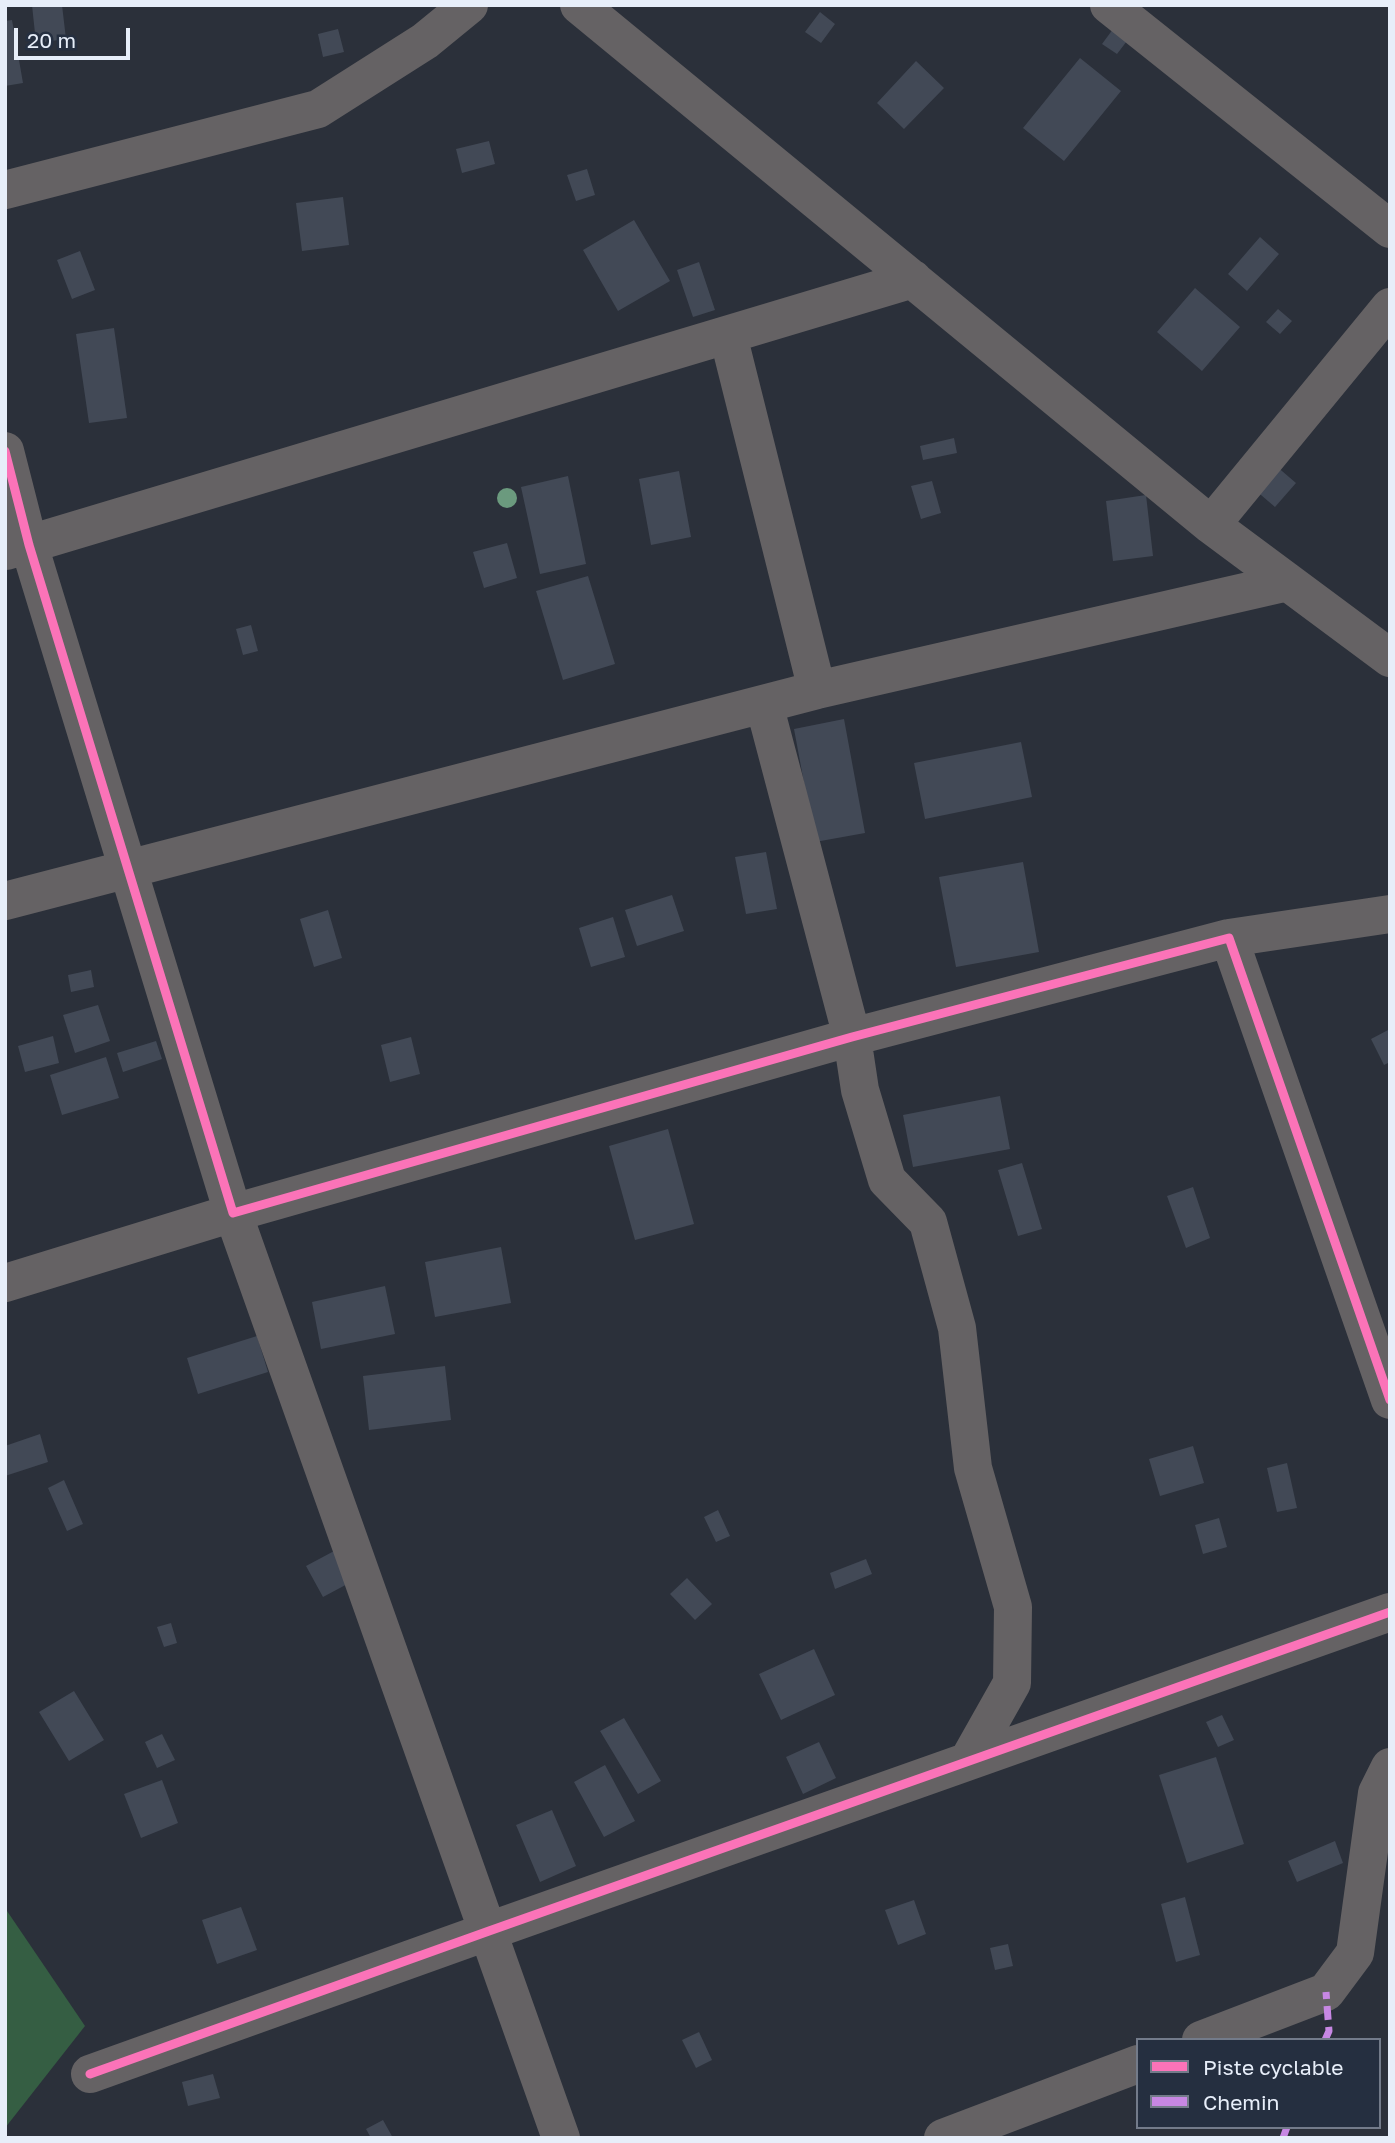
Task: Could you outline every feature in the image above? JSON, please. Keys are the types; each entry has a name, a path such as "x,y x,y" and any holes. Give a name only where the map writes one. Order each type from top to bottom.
{"street":[{"path":"5,190 318,109 425,41 470,5"},
{"path":"579,5 1211,525 1390,658"},
{"path":"1110,5 1390,229"},
{"path":"17,548 913,279"},
{"path":"1211,525 1390,307"},
{"path":"728,335 817,690"},
{"path":"5,451 17,548 128,868 233,1213 561,2138"},
{"path":"5,901 817,690 1288,582"},
{"path":"764,704 852,1037 860,1090 887,1180 928,1222 957,1328 973,1468 1013,1607 1012,1683 968,1761"},
{"path":"5,1283 233,1213 852,1037 1229,938 1390,914"},
{"path":"1229,938 1390,1400"},
{"path":"90,2074 1390,1612"},
{"path":"1205,2038 1326,1992 1355,1953 1377,1793 1390,1768"},
{"path":"943,2138 1136,2065"}],"green space":[{"path":"5,1908 85,2026 5,2128"}],"building":[{"path":"32,5 62,5 66,39 36,43"},
{"path":"820,12 835,24 821,43 805,32"},
{"path":"12,20 23,83 5,86 5,21"},
{"path":"1116,25 1130,37 1117,54 1102,44"},
{"path":"338,29 344,52 323,57 318,34"},
{"path":"1080,58 1121,91 1064,161 1023,128"},
{"path":"916,61 944,88 904,129 877,103"},
{"path":"489,141 495,164 462,173 456,149"},
{"path":"587,169 595,195 576,201 567,175"},
{"path":"343,197 349,245 302,251 296,203"},
{"path":"634,220 670,281 618,311 583,250"},
{"path":"1260,237 1279,254 1247,291 1228,274"},
{"path":"80,251 95,290 72,299 57,260"},
{"path":"699,262 715,310 693,317 677,270"},
{"path":"1195,288 1240,327 1202,371 1157,332"},
{"path":"1278,309 1292,321 1280,334 1266,322"},
{"path":"114,328 127,418 89,423 76,334"},
{"path":"954,438 957,453 923,460 920,446"},
{"path":"1275,465 1296,483 1275,507 1254,489"},
{"path":"679,471 691,537 651,545 639,479"},
{"path":"568,476 586,564 540,574 521,487"},
{"path":"932,481 941,513 921,519 911,486"},
{"path":"1146,495 1153,556 1113,561 1106,501"},
{"path":"507,543 517,578 484,588 473,552"},
{"path":"588,576 615,664 563,680 536,591"},
{"path":"251,625 258,651 243,655 236,629"},
{"path":"844,719 865,833 815,842 794,729"},
{"path":"1021,742 1032,797 925,819 914,763"},
{"path":"766,852 777,909 746,914 735,857"},
{"path":"1023,862 1039,952 956,967 939,877"},
{"path":"672,895 684,931 637,946 625,910"},
{"path":"328,910 342,958 314,967 300,919"},
{"path":"613,917 625,957 591,967 579,928"},
{"path":"91,970 94,987 71,992 68,975"},
{"path":"98,1005 110,1041 75,1053 63,1015"},
{"path":"1390,1029 1390,1062 1384,1065 1371,1039"},
{"path":"53,1036 59,1063 25,1072 18,1046"},
{"path":"411,1037 420,1074 390,1082 381,1045"},
{"path":"156,1041 162,1059 123,1072 117,1053"},
{"path":"106,1057 119,1098 62,1115 50,1075"},
{"path":"1000,1096 1010,1149 913,1167 903,1115"},
{"path":"668,1129 694,1224 635,1240 609,1146"},
{"path":"1022,1163 1042,1229 1018,1236 998,1170"},
{"path":"1193,1187 1210,1238 1186,1248 1167,1196"},
{"path":"501,1247 511,1303 435,1317 425,1262"},
{"path":"385,1286 395,1334 321,1349 312,1302"},
{"path":"257,1336 268,1372 198,1394 187,1358"},
{"path":"445,1366 451,1420 369,1430 363,1376"},
{"path":"40,1434 48,1462 5,1476 5,1446"},
{"path":"1193,1446 1204,1483 1160,1496 1149,1459"},
{"path":"1287,1463 1297,1508 1277,1512 1267,1468"},
{"path":"64,1480 83,1524 67,1531 48,1488"},
{"path":"718,1510 730,1536 716,1542 704,1517"},
{"path":"1219,1518 1227,1547 1203,1554 1195,1525"},
{"path":"336,1550 353,1581 323,1597 306,1566"},
{"path":"866,1559 872,1574 835,1589 830,1573"},
{"path":"687,1578 712,1604 695,1620 670,1594"},
{"path":"171,1623 177,1643 164,1647 157,1627"},
{"path":"814,1649 835,1695 781,1720 759,1674"},
{"path":"74,1691 104,1740 69,1761 39,1712"},
{"path":"1222,1715 1234,1740 1218,1747 1206,1722"},
{"path":"624,1718 661,1781 638,1794 600,1731"},
{"path":"162,1734 175,1760 157,1768 145,1742"},
{"path":"819,1742 836,1778 803,1794 786,1757"},
{"path":"1216,1757 1244,1844 1187,1863 1159,1775"},
{"path":"605,1765 635,1821 604,1837 574,1782"},
{"path":"162,1780 178,1823 141,1838 124,1794"},
{"path":"552,1810 576,1866 540,1882 516,1825"},
{"path":"1335,1841 1343,1863 1297,1882 1288,1861"},
{"path":"1185,1897 1200,1955 1176,1962 1161,1904"},
{"path":"914,1900 926,1934 898,1945 885,1910"},
{"path":"241,1907 257,1950 217,1964 202,1920"},
{"path":"1008,1944 1013,1966 995,1970 990,1948"},
{"path":"699,2032 712,2060 696,2068 682,2040"},
{"path":"213,2074 220,2098 188,2106 182,2082"},
{"path":"383,2120 393,2138 371,2138 366,2129"}],"marked path":[{"path":"1326,1992 1329,2031 1326,2038"},
{"path":"1283,2138 1286,2129"}],"cycle path":[{"path":"5,451 29,545 233,1213 852,1037 1229,938 1390,1400"},
{"path":"90,2074 1390,1612"}]}
